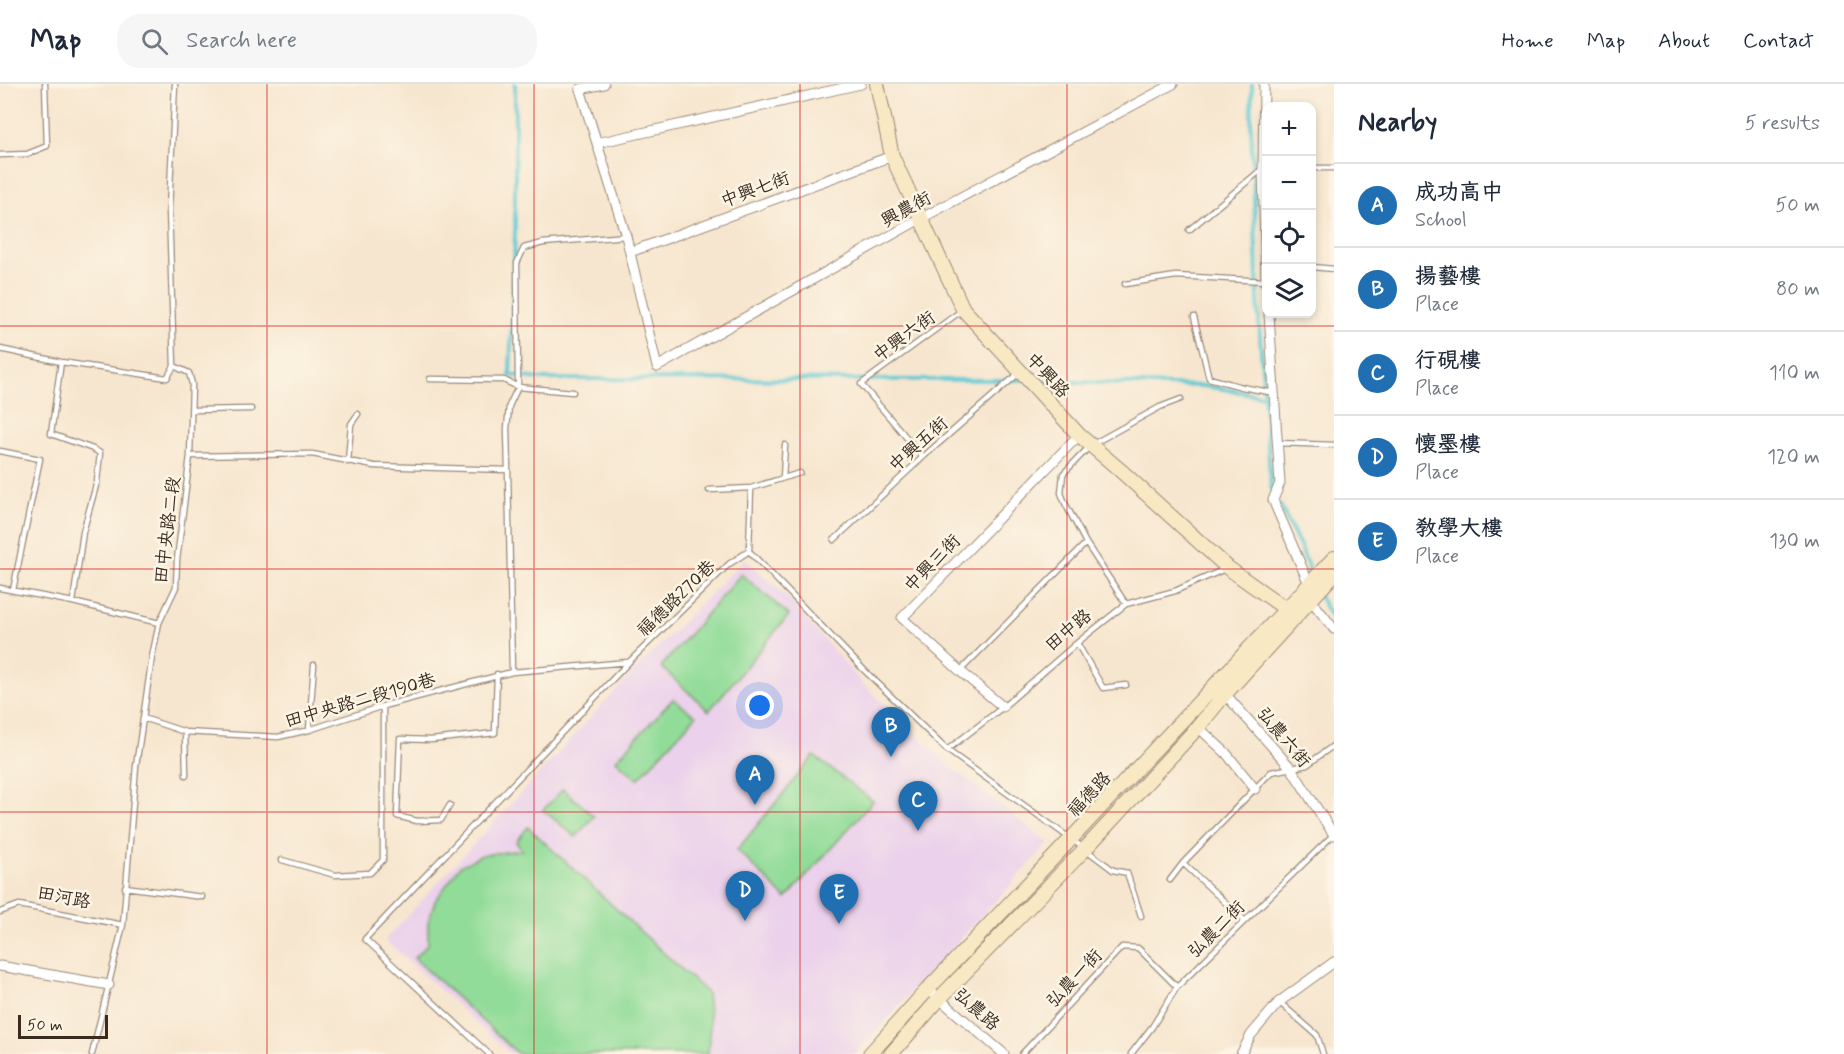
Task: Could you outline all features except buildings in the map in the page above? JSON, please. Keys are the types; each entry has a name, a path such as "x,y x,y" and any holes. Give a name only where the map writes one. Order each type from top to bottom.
{"street":[{"path":"604,84 580,89 630,252"},
{"path":"597,143 861,84"},
{"name":"中興路","path":"877,84 891,156 963,309 1079,435 1228,568 1290,613"},
{"name":"興農街","path":"630,252 657,367 920,219 1173,84"},
{"path":"1264,84 1265,156"},
{"name":"中興七街","path":"630,252 891,156"},
{"path":"1265,210 1266,264"},
{"path":"1269,318 1280,483 1273,500 1309,584 1311,600 1334,629"},
{"name":"中興三街","path":"1003,707 960,672 902,618 1079,435"},
{"name":"福德路","path":"891,1054 940,998 1085,849 1198,727 1290,613 1309,584 1334,558"},
{"name":"福德路","path":"870,1054 928,989 1071,839 1290,613 1311,600 1334,574"},
{"name":"弘農六街","path":"1225,694 1291,768 1334,834"},
{"path":"1198,727 1226,753 1255,789"},
{"path":"1241,1054 1251,1035 1279,1002 1334,962"},
{"path":"0,966 109,985"},
{"name":"弘農路","path":"928,989 1004,1054"}],"lane":[{"path":"0,155 27,154 46,146 45,84"},
{"path":"0,349 61,362 167,378 174,366 169,209 175,84"},
{"path":"1316,168 1334,168"},
{"path":"1189,230 1262,171"},
{"path":"512,672 507,429 510,406 518,387 517,263 524,248 543,243 626,236"},
{"path":"1316,267 1334,269"},
{"path":"1125,284 1176,276 1262,283"},
{"name":"中興六街","path":"923,457 861,384 963,309"},
{"path":"1194,318 1209,378 1274,393"},
{"path":"61,362 51,434 100,453 97,482 83,531 73,602"},
{"name":"田中央路二段","path":"92,1054 123,925 135,766 152,657 159,623 176,587 193,410 192,384 189,373 174,366"},
{"name":"中興五街","path":"834,540 923,457 1022,371"},
{"path":"430,379 504,380 518,387 573,392"},
{"path":"1126,604 1086,543 1065,503 1061,493 1063,474 1091,445 1160,407 1181,399"},
{"path":"193,410 250,409"},
{"path":"348,462 351,424 358,414"},
{"path":"1278,443 1334,445"},
{"path":"783,478 785,446"},
{"path":"0,451 40,459 13,590"},
{"path":"190,456 312,454 374,466 508,470"},
{"path":"709,490 751,488 800,473"},
{"path":"751,488 749,551 865,671 946,750 1113,870 1128,873 1141,916"},
{"path":"960,672 1086,543"},
{"name":"福德路270巷","path":"489,1054 365,939 629,662 729,564 749,551"},
{"name":"田中路","path":"946,750 1003,707 1126,604 1175,591 1228,568"},
{"path":"0,588 73,602 159,623"},
{"path":"1077,643 1103,688 1126,685"},
{"name":"田中央路二段190巷","path":"143,718 185,732 278,737 309,730 383,706 497,674 629,662"},
{"path":"309,730 314,665"},
{"path":"450,805 441,820 417,821 397,816 400,739 432,740 495,733 497,674"},
{"path":"282,860 335,875 370,873 383,860 383,706"},
{"path":"185,732 186,775"},
{"path":"1170,880 1183,863 1271,772 1307,765 1334,745"},
{"name":"弘農二街","path":"1131,1054 1152,1027 1177,987 1334,834"},
{"path":"1183,863 1244,920"},
{"path":"125,886 202,897"},
{"name":"田河路","path":"0,912 19,905 123,925"},
{"name":"弘農一街","path":"1022,1054 1122,947 1138,948 1177,987"},
{"path":"1279,1002 1317,1035 1323,1054"}],"shaded area":[{"path":"745,559 787,597 863,684 951,767 1049,843 855,1054 511,1054 385,940 632,673"}],"green space":[{"path":"741,574 789,615 709,711 661,667"},
{"path":"673,699 696,716 638,779 616,760"},
{"path":"814,756 873,801 786,899 737,850"},
{"path":"563,789 594,816 576,837 543,810"},
{"path":"528,827 707,993 710,1024 708,1054 518,1054 414,958 428,944 428,922 435,901 460,866 482,855 522,850 516,842"}],"waterway":[{"path":"515,84 515,233 510,375 539,379 1024,380"},
{"path":"1252,84 1251,127 1259,323 1271,487 1274,493"},
{"path":"1035,381 1204,386 1265,396"},
{"path":"1280,505 1300,546 1312,578"},
{"path":"1319,596 1334,622"}],"place":[{"name":"揚藝樓","path":"891,757"},
{"name":"成功高中","path":"755,805"},
{"name":"行硯樓","path":"918,831"},
{"name":"懷墨樓","path":"745,921"},
{"name":"教學大樓","path":"839,924"}]}
